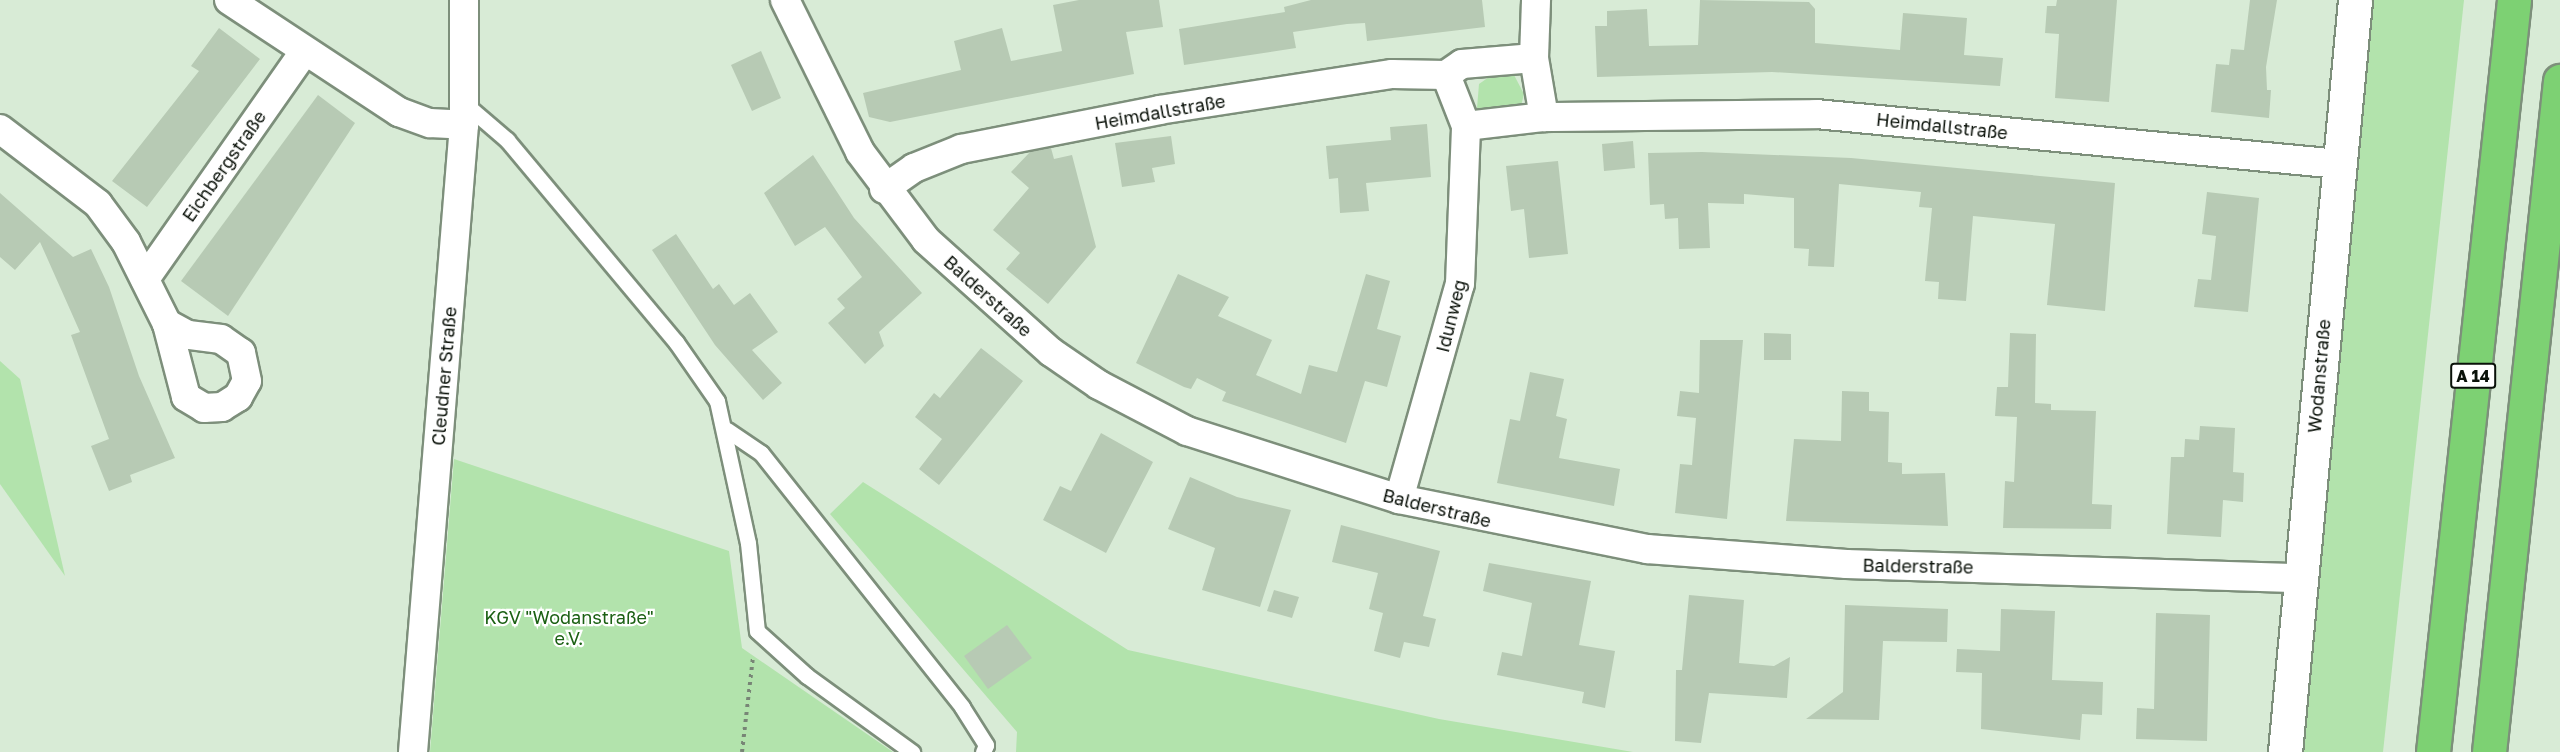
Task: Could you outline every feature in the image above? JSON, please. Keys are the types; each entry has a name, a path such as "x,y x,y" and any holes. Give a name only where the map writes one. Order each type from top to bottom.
{"highway":[{"name":"A 14","path":"2433,752 2514,0"},
{"path":"2489,752 2560,81"}],"street":[{"path":"229,0 303,54 399,112 430,123 464,114"},
{"name":"Cleudner Straße","path":"412,752 464,114 464,0"},
{"name":"Balderstraße","path":"785,0 834,104 884,189 970,284 1099,385 1197,435 1399,499 1547,533 1736,559 2300,578"},
{"path":"1536,0 1534,58 1544,117"},
{"name":"Wodanstraße","path":"2285,752 2355,0"},
{"name":"Eichbergstraße","path":"145,279 303,54"},
{"name":"Heimdallstraße","path":"884,189 914,168 961,149 1159,110 1392,74 1446,75 1462,64 1534,58"},
{"path":"1446,75 1466,126"},
{"name":"Heimdallstraße","path":"1466,126 1544,117 1816,114 2339,164"},
{"name":"Idunweg","path":"1399,499 1460,284 1466,126"},
{"path":"0,129 98,204 145,279 167,324"}],"lane":[{"path":"464,114 507,140 676,342 717,401 727,430 755,590 757,631 807,676 912,752"},
{"path":"727,430 761,453 962,707 986,745 983,752"}],"path":[{"path":"742,752 757,631"}],"green space":[{"path":"2372,0 2464,0 2383,752 2304,752"},
{"path":"1514,75 1524,94 1521,106 1490,114 1477,108 1479,84 1489,77"},
{"path":"0,361 20,379 65,576 0,484"},
{"name":"KGV \"Wodanstraße\" e.V.","path":"454,459 729,551 742,648 893,752 430,752"},
{"path":"863,482 1128,650 1439,719 1633,752 1016,752 1017,732 830,514"}],"building":[{"path":"1079,0 1159,0 1163,27 1126,32 1134,74 890,122 869,117 863,93 961,70 954,41 1002,28 1011,61 1062,51 1053,5"},
{"path":"1311,0 1482,0 1485,27 1367,41 1365,23 1347,24 1293,32 1296,48 1184,65 1179,29 1285,12 1284,7"},
{"path":"1700,0 1809,2 1815,9 1815,43 1900,50 1903,13 1967,18 1964,55 2003,58 2000,86 1772,72 1597,77 1595,26 1607,26 1607,11 1647,9 1649,46 1698,45"},
{"path":"2057,0 2117,0 2109,102 2055,98 2059,34 2045,33 2047,6 2056,6"},
{"path":"2250,0 2277,0 2266,67 2267,90 2271,90 2269,118 2211,112 2216,64 2229,65 2231,49 2244,50"},
{"path":"219,28 260,59 147,207 112,181 199,71 191,66"},
{"path":"761,51 781,98 752,111 731,65"},
{"path":"318,95 355,123 228,316 181,281"},
{"path":"1427,124 1431,177 1366,183 1369,211 1340,213 1338,178 1329,179 1326,146 1391,140 1390,127"},
{"path":"1171,136 1175,164 1152,168 1155,182 1122,187 1115,143"},
{"path":"1633,141 1635,168 1604,171 1602,144"},
{"path":"1051,148 1054,159 1072,155 1096,247 1048,304 1006,269 1020,253 993,230 1029,188 1011,172 1030,152"},
{"path":"1702,152 1851,158 2115,183 2105,311 2047,305 2055,224 1973,216 1966,301 1938,299 1939,282 1925,281 1932,208 1919,207 1921,192 1839,184 1834,267 1808,266 1809,249 1794,248 1794,198 1744,194 1744,204 1708,203 1710,248 1679,249 1678,218 1665,219 1664,204 1650,205 1648,153"},
{"path":"813,155 854,218 922,293 879,332 884,346 865,364 828,323 845,308 837,299 862,277 825,227 795,246 764,193"},
{"path":"1558,161 1568,254 1529,258 1524,209 1511,211 1506,166"},
{"path":"2207,192 2259,198 2248,312 2194,307 2198,279 2211,280 2216,236 2202,234"},
{"path":"0,193 73,257 91,249 109,287 139,376 175,458 130,475 132,482 109,491 91,446 109,439 71,335 80,332 40,242 15,270 0,257"},
{"path":"676,234 713,289 719,284 734,305 750,293 778,332 752,350 782,383 763,400 715,345 652,250"},
{"path":"1178,274 1229,297 1218,316 1272,340 1256,375 1301,394 1309,365 1337,372 1366,274 1390,281 1377,329 1401,336 1387,387 1365,381 1346,443 1222,401 1226,392 1197,378 1191,389 1136,363"},
{"path":"1764,333 1791,334 1791,360 1764,360"},
{"path":"2010,333 2036,334 2035,403 2051,404 2051,410 2096,411 2092,504 2112,505 2111,529 2003,528 2005,481 2014,482 2017,417 1995,416 1997,387 2008,387"},
{"path":"1700,340 1743,340 1727,519 1675,513 1680,464 1692,465 1696,418 1677,416 1680,391 1699,393"},
{"path":"981,348 1023,381 939,485 919,469 942,439 915,417 934,393 940,398"},
{"path":"1530,372 1564,379 1556,416 1567,419 1559,458 1620,469 1614,506 1497,483 1510,419 1520,421"},
{"path":"1842,391 1869,392 1869,411 1889,412 1888,462 1902,463 1902,474 1945,473 1948,526 1786,521 1794,439 1841,441"},
{"path":"2200,426 2235,428 2233,472 2244,473 2243,502 2223,500 2221,537 2167,534 2171,457 2184,457 2185,439 2199,440"},
{"path":"1101,433 1153,462 1106,553 1043,520 1060,486 1071,491"},
{"path":"1190,477 1237,497 1291,510 1260,607 1202,590 1215,548 1168,529"},
{"path":"1341,525 1440,551 1423,616 1436,619 1429,647 1404,642 1400,658 1374,651 1383,613 1369,609 1378,573 1332,562"},
{"path":"1489,563 1591,581 1579,645 1615,651 1605,708 1582,703 1584,692 1497,675 1502,652 1522,656 1532,603 1483,591"},
{"path":"1274,590 1299,597 1292,618 1267,611"},
{"path":"1689,595 1744,600 1739,663 1774,666 1790,657 1787,698 1709,693 1701,743 1675,741 1676,670 1682,670"},
{"path":"1845,605 1948,609 1947,642 1883,641 1879,720 1806,719 1843,692"},
{"path":"2001,609 2055,611 2052,680 2103,682 2102,715 2082,714 2080,740 1981,729 1982,673 1956,672 1957,649 2000,651"},
{"path":"2156,613 2210,615 2207,741 2136,739 2137,708 2154,709"},
{"path":"1007,625 1032,658 988,689 964,656"}]}
